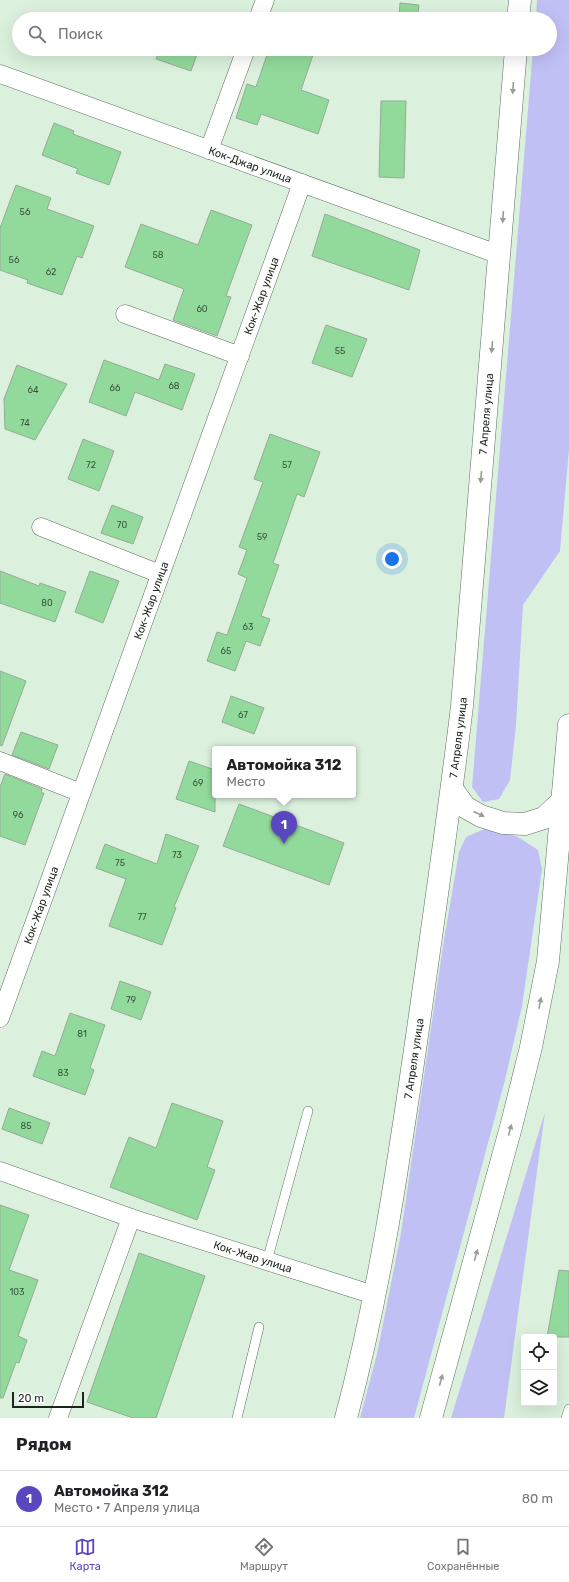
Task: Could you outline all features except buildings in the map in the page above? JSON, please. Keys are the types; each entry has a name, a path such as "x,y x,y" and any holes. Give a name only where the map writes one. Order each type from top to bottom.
{"main road":[{"path":"519,12 520,0"},
{"name":"7 Апреля улица","path":"346,1418 358,1373 385,1242 402,1143 452,788 462,706 515,56"},
{"path":"431,1418 511,1127 531,1047 548,961 569,725"},
{"path":"452,788 464,807 481,816 503,823 525,824 544,818 563,800"}],"street":[{"path":"261,12 265,0"},
{"path":"209,150 243,56"},
{"name":"Кок-Джар улица","path":"0,74 500,255"},
{"name":"Кок-Жар улица","path":"1,1010 302,184"},
{"path":"125,314 240,356"},
{"path":"41,527 160,574"},
{"path":"0,761 81,793"},
{"name":"Кок-Жар улица","path":"0,1171 131,1218 374,1295"},
{"path":"58,1418 131,1218"}],"lane":[{"path":"267,1261 308,1111"},
{"path":"237,1418 259,1327"},
{"path":"566,1418 569,1409"}],"shaded area":[{"path":"537,0 569,0 569,449 560,551 523,605 516,725 510,780 499,799 483,802 472,787 532,56 557,56 557,12 536,12"},
{"path":"489,827 518,837 538,850 542,869 522,1006 505,1080 414,1418 360,1418 377,1354 401,1233 443,946 459,852 466,837"},
{"path":"545,1112 504,1418 451,1418"}],"place":[{"name":"Автомойка 312","path":"284,844"}]}
